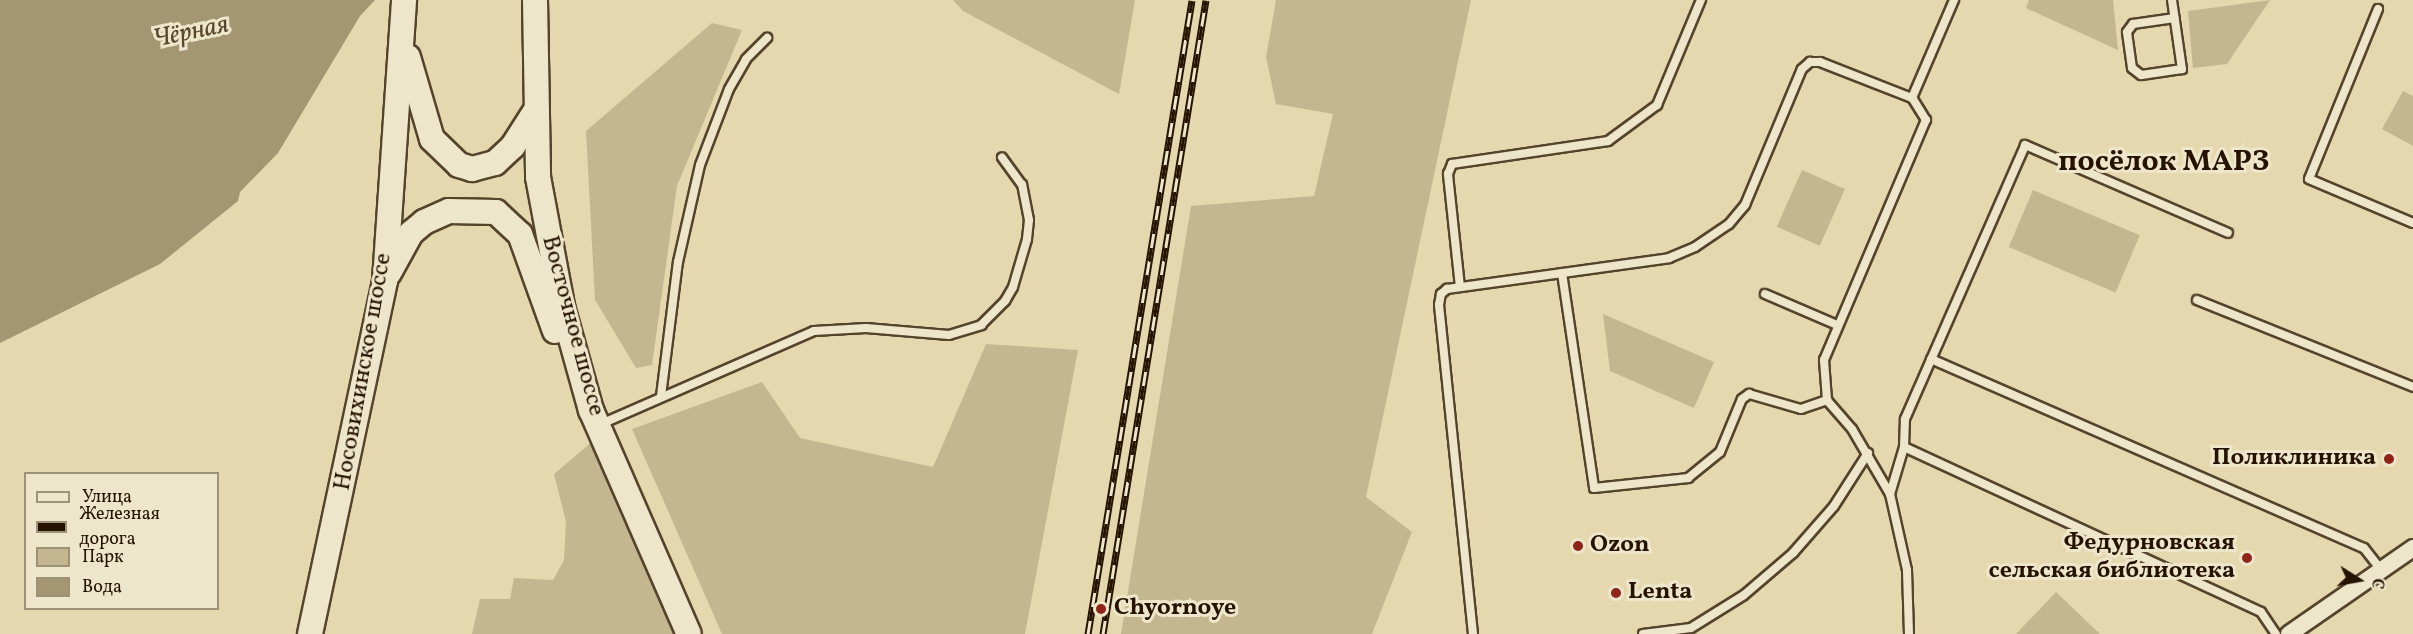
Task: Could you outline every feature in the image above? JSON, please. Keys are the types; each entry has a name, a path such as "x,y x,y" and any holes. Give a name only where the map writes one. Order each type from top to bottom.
{"main road":[{"name":"Носовихинское шоссе","path":"310,634 385,280 404,40 404,0"},
{"name":"Восточное шоссе","path":"535,0 538,177 550,252 583,388 689,634"},
{"path":"404,40 432,139 459,165 472,169 495,163 513,146 536,110"},
{"path":"385,280 411,233 424,222 449,211 496,212 520,234 566,359 583,388"}],"street":[{"path":"2289,634 2413,548"}],"lane":[{"path":"1460,287 1449,174 1452,164 1608,141 1657,105 1701,0"},
{"path":"1912,98 1954,0"},
{"path":"2172,0 2175,18 2182,69 2141,75 2132,68 2127,32 2133,24 2175,18"},
{"path":"2378,9 2310,179 2413,222"},
{"path":"661,396 678,262 700,165 729,89 746,59 767,38"},
{"path":"1473,634 1439,305 1441,294 1460,287 1670,258 1729,224 1745,205 1802,69 1810,62 1820,62 1912,98 1926,120 1824,360 1827,400 1868,453 1890,494 1907,570 1909,634"},
{"path":"1890,494 1904,447 1905,419 2025,145 2228,233"},
{"path":"597,425 814,331 866,328 949,335 981,325 1005,301 1013,287 1027,239 1029,220 1022,185 1002,157"},
{"path":"1562,273 1594,488 1688,477 1720,452 1742,399 1749,393 1801,409 1827,400"},
{"path":"1765,294 1838,325"},
{"path":"2197,300 2413,387"},
{"path":"1931,359 2364,548 2381,570"},
{"path":"1904,447 2261,612 2276,634"},
{"path":"1643,634 1691,628 1744,594 1792,553 1834,506 1868,453"}],"green space":[{"path":"953,0 1135,0 1119,94 963,11"},
{"path":"1276,0 1471,0 1366,497 1412,532 1372,634 1121,634 1191,206 1314,196 1333,114 1276,104 1266,57"},
{"path":"2029,0 2113,0 2118,50 2026,8"},
{"path":"2270,0 2227,64 2193,68 2188,11"},
{"path":"712,23 742,30 677,186 652,365 636,368 595,300 586,131"},
{"path":"2403,91 2413,96 2413,146 2382,129"},
{"path":"1802,170 1845,189 1820,246 1777,227"},
{"path":"2033,190 2140,235 2116,292 2009,247"},
{"path":"1603,314 1714,362 1694,408 1610,371"},
{"path":"986,344 1078,350 1025,634 722,634 632,429 762,382 800,438 933,467"},
{"path":"593,441 676,634 472,634 480,599 510,599 514,578 553,580 564,560 566,522 554,474"},
{"path":"2056,592 2100,634 2016,634"}],"water":[{"name":"Чёрная","path":"0,0 375,0 360,16 278,153 240,192 238,201 160,264 0,343"}],"railway":[{"path":"1088,634 1192,0"},
{"path":"1103,634 1206,0"}],"place":[{"name":"Поликлиника","path":"2389,459"},
{"name":"Ozon","path":"1578,546"},
{"name":"Федурновская сельская библиотека","path":"2247,558"},
{"name":"Lenta","path":"1616,593"},
{"name":"Chyornoye","path":"1101,609"}],"district":[{"name":"посёлок МАРЗ","path":"2164,162"}]}
